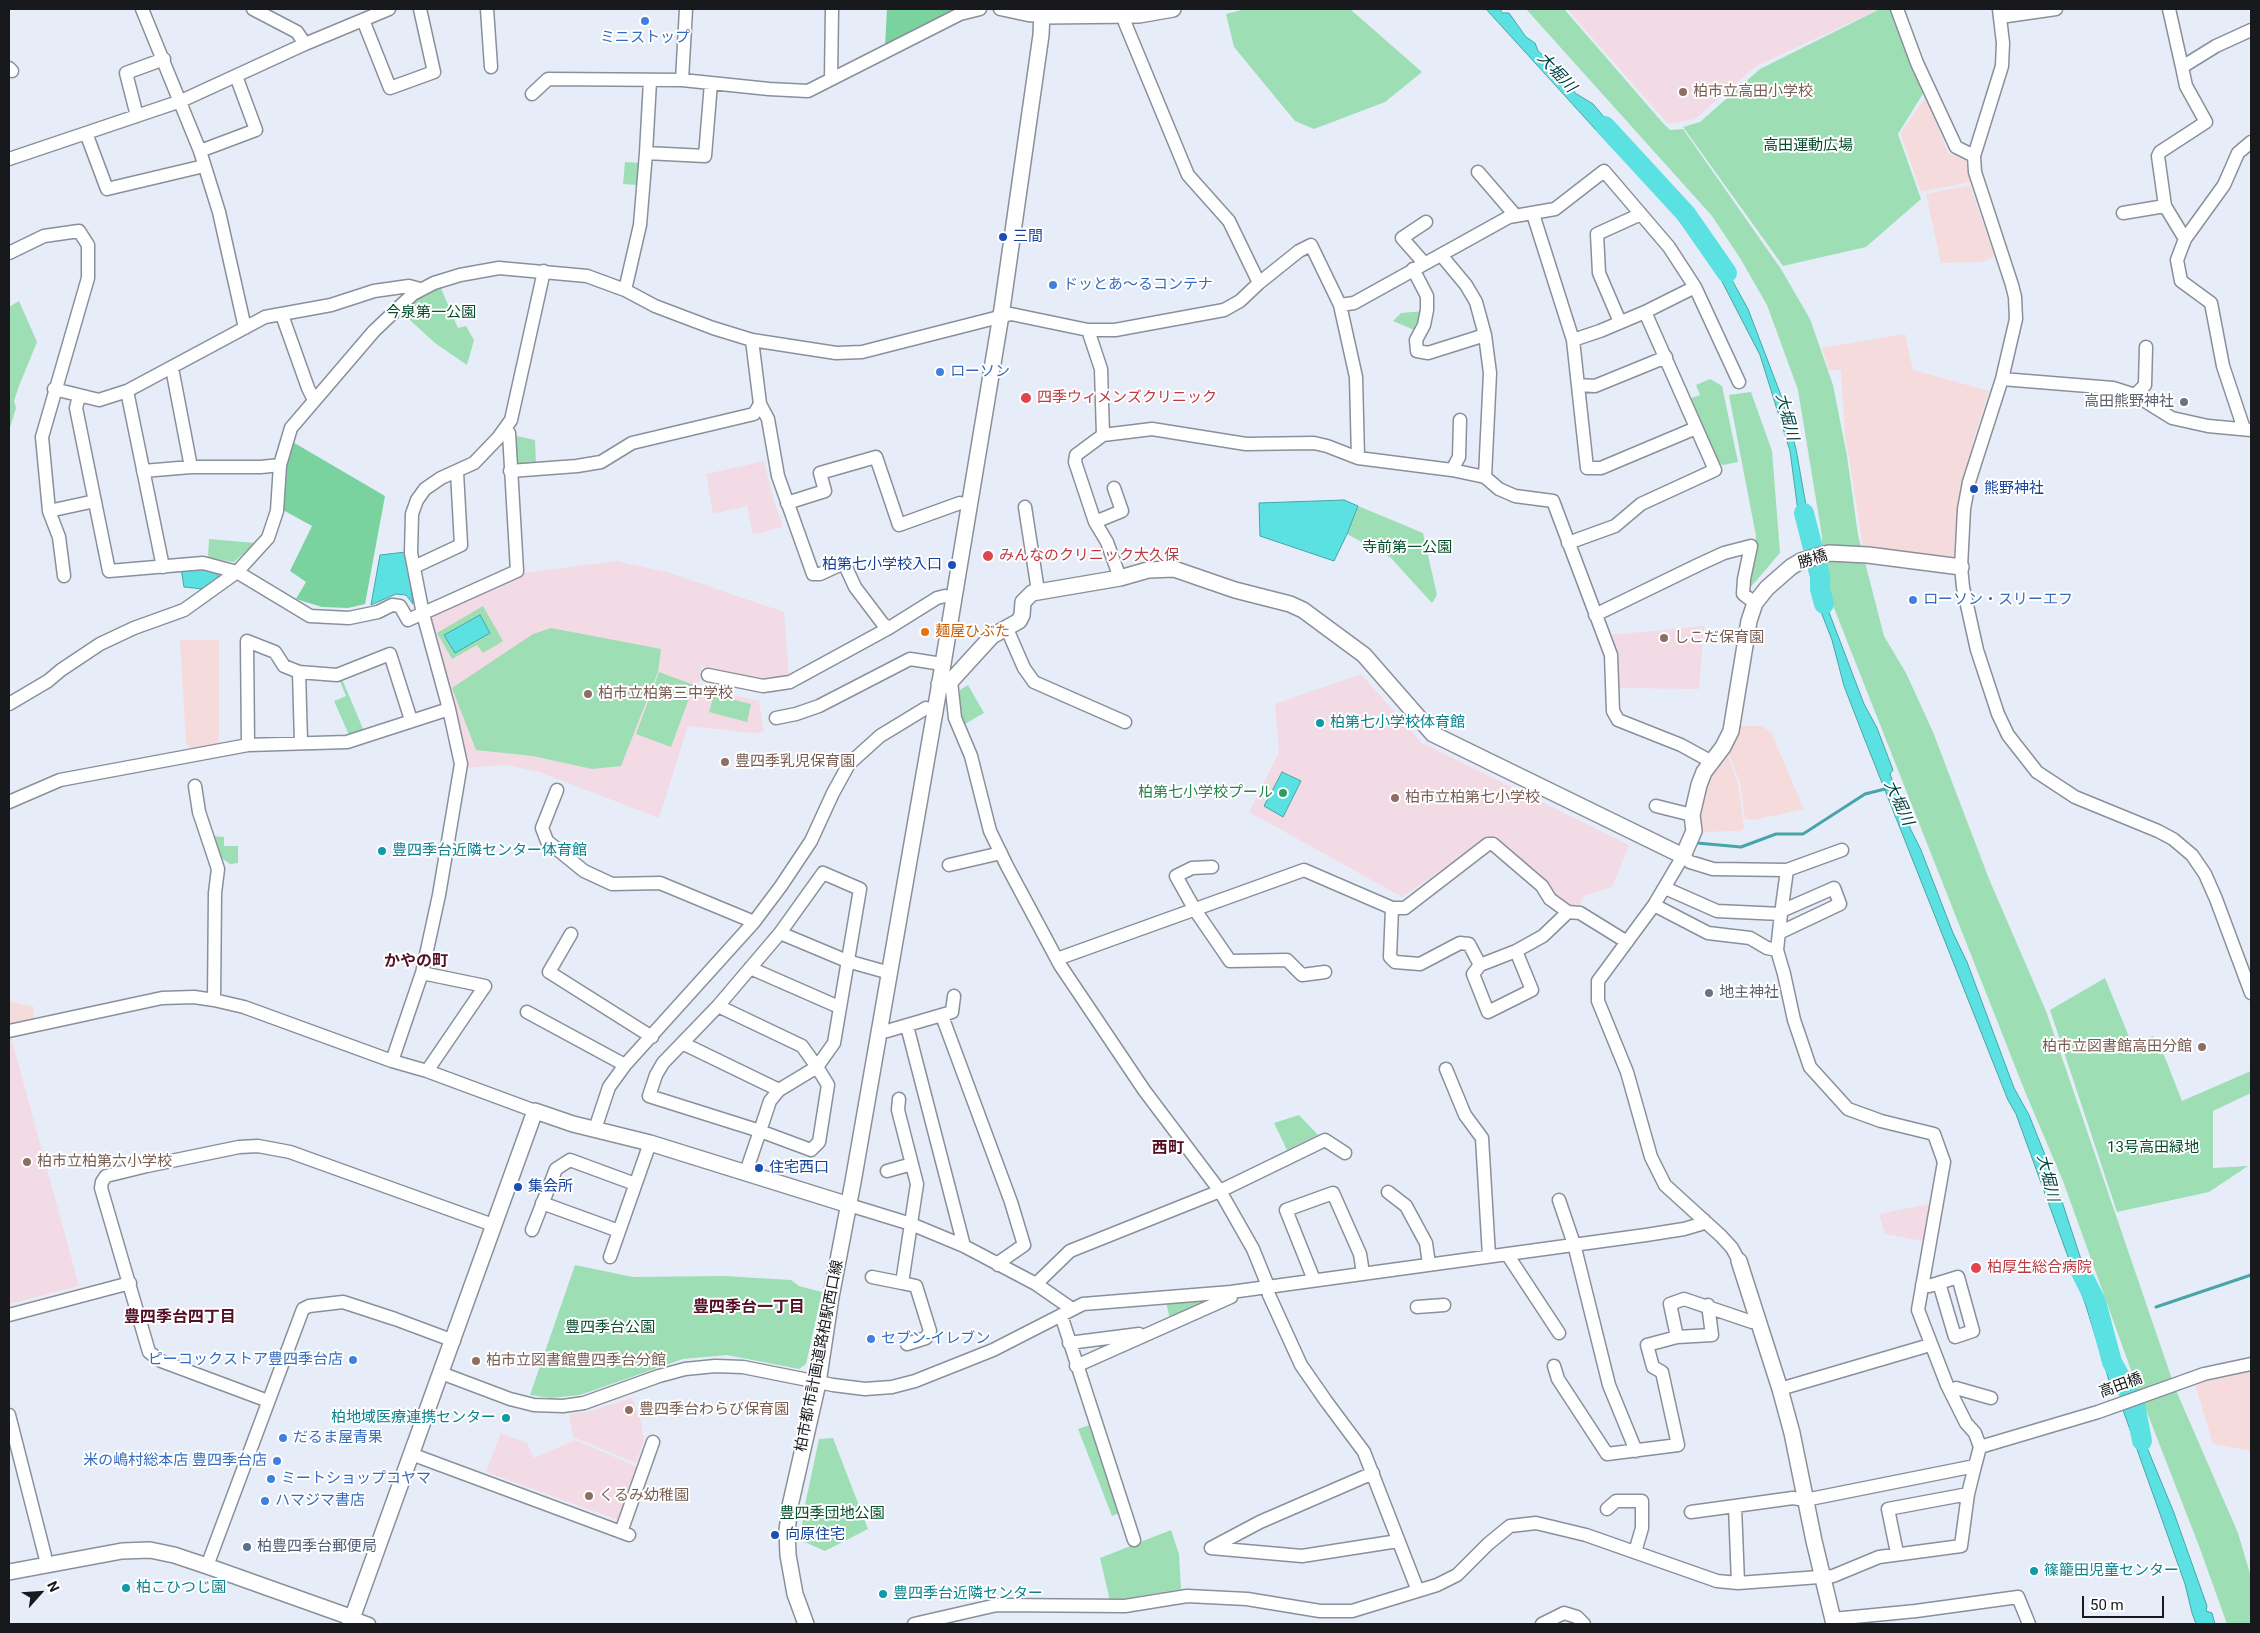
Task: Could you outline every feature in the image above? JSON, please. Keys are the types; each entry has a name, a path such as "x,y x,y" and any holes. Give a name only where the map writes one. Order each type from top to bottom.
{"street":[{"path":"142,9 200,151 219,212 245,328"},
{"path":"253,9 297,32 305,44"},
{"path":"9,159 181,101 305,44 389,9"},
{"path":"363,20 390,88 434,72 420,9"},
{"path":"487,9 491,67"},
{"path":"682,80 686,9"},
{"path":"831,79 832,9"},
{"path":"532,94 548,79 682,80 768,90 808,91 960,14 980,9"},
{"path":"1000,9 1028,15 1042,12 1151,14 1173,9"},
{"path":"1897,9 1917,63 1956,148 1974,156"},
{"path":"2056,9 1999,13 2003,43 2002,66 1974,156 1975,172 2007,267 2015,297 2016,320 2002,379 1969,482 1962,531 1962,587 1977,650 1998,714 2008,735 2037,772 2052,783 2075,797 2158,831 2192,855 2205,874 2216,899 2251,993"},
{"path":"2173,10 2186,86 2206,122 2160,152 2158,156 2165,206 2185,238"},
{"name":"柏市都市計画道路柏駅西口線","path":"806,1624 793,1585 787,1531 790,1506 818,1383 831,1298 849,1205 935,710 945,683 942,664 1001,316 1028,130 1042,12"},
{"path":"1124,15 1125,23 1185,167 1195,184 1229,221 1260,283"},
{"path":"2182,66 2251,30"},
{"path":"137,116 126,73 164,59"},
{"path":"200,151 256,130 236,76"},
{"path":"625,290 640,225 650,81"},
{"path":"646,153 704,156 711,83"},
{"path":"86,133 108,188 204,166"},
{"path":"2002,379 2114,388 2135,395 2172,418 2208,426 2248,429 2226,375 2211,303 2180,281 2176,260 2185,238 2224,185 2238,153 2251,142"},
{"path":"1340,305 1354,302 1515,215 1533,214 1555,209 1604,171 1669,247 1695,287 1740,382"},
{"path":"1478,172 1515,215"},
{"path":"2122,213 2165,206"},
{"path":"1533,214 1573,340 1587,468 1601,468 1696,428"},
{"path":"1620,322 1600,273 1597,234 1641,214"},
{"path":"1426,222 1402,238 1418,266 1427,296 1424,325 1416,340 1417,351 1428,353 1485,335"},
{"path":"9,253 44,236 79,231 88,245 88,278 54,389 42,437 49,510 59,537 64,576"},
{"path":"9,704 48,681 100,644 134,628 184,610 237,572 268,538 280,494 280,464 290,428 374,331 420,289 460,275 499,268 595,277 655,306 752,340 849,354 884,348 1001,316 1022,315 1088,330 1115,330 1224,310 1240,301 1299,251 1311,245 1340,305 1356,377 1358,458"},
{"path":"1441,254 1466,285 1476,302 1485,335 1490,373 1485,477"},
{"path":"392,1061 422,974 439,895 461,764 449,709 423,614 411,553 412,526 417,500 431,483 474,463 511,420 544,271"},
{"path":"54,389 99,400 127,391 264,317 331,305 374,291 409,286 420,289"},
{"path":"1573,340 1645,312 1695,287"},
{"path":"1568,543 1615,526 1641,504 1715,470 1645,312"},
{"path":"282,315 314,400"},
{"path":"1088,330 1100,369 1103,435"},
{"path":"752,340 760,404 768,419 778,476 813,574 820,574 844,563 855,587 882,624 889,628"},
{"path":"2135,395 2145,385 2146,347"},
{"path":"1578,385 1595,386 1666,357"},
{"path":"172,368 191,467"},
{"path":"127,391 163,567"},
{"path":"79,396 76,408 108,571 203,564 237,572 310,616 349,618 378,612 392,605 400,606 408,620 516,571 509,433 505,429"},
{"path":"510,471 576,466 601,462 632,443 754,414 760,404"},
{"path":"1452,470 1459,457 1460,420"},
{"path":"1120,578 1107,542 1094,522 1074,462 1076,455 1103,435 1152,429 1246,444 1314,443 1358,458 1452,470 1485,477 1498,489 1515,496 1553,501 1610,654 1612,711 1618,720 1681,745 1712,762"},
{"path":"787,503 825,491 820,473 876,456 899,525 960,503 969,505"},
{"path":"143,471 191,467 261,467 280,464"},
{"path":"414,567 461,545 457,472"},
{"path":"1094,522 1122,511 1114,488"},
{"path":"49,510 95,501"},
{"path":"1025,507 1038,591"},
{"path":"1595,615 1724,553 1751,546 1743,594 1755,603 1743,644 1731,731 1723,747 1704,772 1699,785 1692,815 1694,831 1683,856 1654,905 1598,981 1598,1001 1627,1072 1651,1157 1665,1185 1732,1248 1739,1261 1780,1389 1834,1622 2018,1597 2029,1624"},
{"name":"勝橋","path":"1755,603 1767,588 1791,567 1811,557 1836,553 1868,555 1961,567"},
{"path":"1418,1591 1364,1452 1301,1365 1269,1296 1268,1286 1253,1249 1220,1190 1144,1090 1057,959 1001,853 990,830 971,756 955,718 945,683 968,665 992,636 1019,621 1022,615 1023,602 1032,593 1120,578 1148,570 1174,569 1235,590 1290,604 1304,610 1364,655 1433,734 1683,856 1690,862 1713,869 1787,870 1842,850"},
{"path":"708,675 763,686 790,682 889,628 936,598 944,596 953,598"},
{"path":"1007,629 1024,668 1034,682 1125,722"},
{"path":"248,745 247,641 275,652 284,666 298,672 337,675 390,654 411,720"},
{"path":"776,718 796,714 819,706 910,659 942,664"},
{"path":"298,672 301,742"},
{"path":"595,1129 609,1088 625,1065 754,922 811,841 833,793 850,764 880,736 926,708 935,710"},
{"path":"9,802 60,780 248,745 347,742 449,709"},
{"path":"195,786 199,812 218,869 215,893 214,1000"},
{"path":"557,790 542,828 547,841 584,871 612,884 660,883 754,922"},
{"path":"1656,806 1692,815"},
{"path":"1057,959 1304,870 1392,908 1405,908 1488,844 1493,844 1542,886 1550,899 1568,912 1580,913 1627,942"},
{"path":"949,865 1001,853"},
{"path":"1212,867 1192,868 1176,876 1195,910 1230,961 1287,960 1302,976 1325,972"},
{"path":"914,1624 997,1605 1125,1606 1187,1596 1247,1598 1320,1611 1352,1611 1437,1585 1457,1576 1488,1544 1510,1526 1536,1523 1586,1535 1717,1581 1738,1583 1832,1576 1897,1553 1961,1546 1968,1494 1980,1447 1975,1433 1966,1423 1950,1391 1930,1345 1918,1310 1944,1162 1934,1134 1881,1121 1848,1109 1810,1067 1794,1020 1777,950 1787,870"},
{"path":"718,1006 802,1046 817,1067 828,1085 819,1142 811,1150 760,1131 649,1096 656,1074 662,1063 718,1006 780,933 823,872 860,889 834,1043 817,1067 779,1090 770,1102 760,1131 746,1172"},
{"path":"1665,888 1717,911 1782,912 1834,888 1840,904 1784,932 1779,931"},
{"path":"1654,905 1708,933 1750,938 1767,948 1777,950"},
{"path":"1392,908 1390,957 1395,962 1420,964 1460,942 1469,944 1480,965"},
{"path":"1516,950 1532,990 1488,1012 1473,974 1480,965 1543,936 1568,912"},
{"path":"780,933 847,961 890,973"},
{"path":"572,934 549,972 652,1037"},
{"path":"750,968 839,1007"},
{"path":"422,974 486,986 427,1071"},
{"path":"880,1029 887,1031 952,1012 954,996"},
{"path":"9,1031 162,998 214,1000 244,1007 392,1061 427,1071 595,1129 650,1143 911,1224 964,1246 1036,1284 1066,1312 1069,1343 1134,1540"},
{"path":"527,1012 625,1065"},
{"path":"942,1016 1011,1202 1024,1245 1000,1261 998,1265"},
{"path":"907,1026 964,1246"},
{"path":"682,1043 779,1090"},
{"path":"1446,1069 1465,1115 1482,1138 1489,1256"},
{"path":"899,1099 898,1110 917,1184 902,1283"},
{"path":"352,1621 536,1110"},
{"path":"1036,1284 1070,1251 1220,1190 1325,1140 1345,1153"},
{"path":"610,1257 650,1143"},
{"path":"268,1401 161,1361 150,1352 101,1188 102,1182 112,1174 239,1146 258,1146 290,1152 493,1225"},
{"path":"532,1230 556,1169 570,1160 636,1184"},
{"path":"887,1171 912,1164"},
{"path":"1388,1192 1406,1206 1426,1243 1429,1264"},
{"path":"1314,1280 1286,1210 1333,1193 1360,1254 1363,1273"},
{"path":"1559,1200 1574,1244 1609,1385 1636,1451"},
{"path":"542,1203 619,1231"},
{"path":"441,1373 510,1399 534,1405 562,1406 584,1403 684,1369 715,1366 743,1367 818,1383 865,1389 892,1387 915,1381 993,1350 1083,1304 1231,1292 1684,1229 1701,1224 1704,1220"},
{"path":"1507,1254 1559,1333"},
{"path":"872,1277 916,1286 930,1332 926,1338 907,1344"},
{"path":"9,1315 130,1283"},
{"path":"1922,1285 1929,1286 1939,1283"},
{"path":"1076,1366 1231,1297 1231,1292"},
{"path":"1677,1337 1670,1304 1684,1299 1708,1305 1752,1322 1758,1320"},
{"path":"207,1566 299,1316 303,1310 309,1306 343,1302 454,1341"},
{"path":"1417,1307 1444,1305"},
{"path":"1554,1366 1558,1379 1607,1454 1678,1444 1662,1372 1653,1367 1646,1345 1677,1337 1712,1335 1708,1305"},
{"path":"1069,1343 1154,1332"},
{"path":"1780,1389 1930,1345"},
{"name":"高田橋","path":"1980,1447 2098,1412 2204,1374 2251,1364"},
{"path":"1950,1391 1956,1388 1991,1398"},
{"path":"9,1415 45,1556"},
{"path":"411,1454 625,1533 653,1442"},
{"path":"1690,1512 1793,1498 1805,1500 1975,1466"},
{"path":"1373,1473 1260,1522 1211,1548 1302,1556 1398,1541"},
{"path":"1897,1553 1888,1509 1968,1494"},
{"path":"1607,1509 1616,1501 1642,1501 1642,1528 1635,1552"},
{"path":"1735,1506 1738,1583"},
{"path":"9,1572 126,1550 150,1550 174,1554 352,1621 369,1624"},
{"path":"1542,1624 1564,1614 1577,1617 1584,1624"}],"shaded area":[{"name":"柏市立高田小学校","path":"1567,9 1880,9 1756,66 1695,119 1668,124"},
{"path":"1926,97 1948,153 1966,161 1970,182 1921,192 1900,133"},
{"path":"1970,185 1994,256 1983,262 1941,263 1926,194"},
{"path":"1905,334 1913,370 1989,391 1973,442 1957,509 1953,557 1863,546 1845,434 1841,370 1829,370 1822,348"},
{"path":"764,461 773,498 783,527 753,535 747,506 713,514 706,474"},
{"name":"柏市立柏第三中学校","path":"616,561 667,572 784,612 789,677 761,681 701,666 698,688 759,701 764,732 753,733 688,726 659,818 539,772 506,765 465,768 428,618 523,573"},
{"path":"1704,626 1699,689 1613,688 1609,635"},
{"path":"180,640 219,640 219,744 190,749 186,743"},
{"name":"柏市立柏第七小学校","path":"1361,674 1422,743 1629,845 1612,887 1584,896 1578,908 1563,904 1488,838 1402,897 1249,812 1279,752 1275,704"},
{"path":"1740,726 1761,726 1771,732 1804,809 1754,820 1745,819 1740,783 1729,754"},
{"path":"1728,756 1738,784 1744,827 1741,831 1701,832 1700,803 1712,775"},
{"path":"9,1001 34,1007 33,1021 9,1027"},
{"name":"柏市立柏第六小学校","path":"11,1037 79,1286 9,1304 9,1038"},
{"path":"1933,1203 1926,1239 1923,1241 1885,1234 1879,1214"},
{"path":"2251,1371 2251,1451 2213,1444 2195,1384"},
{"path":"632,1398 641,1421 644,1441 636,1463 573,1437 569,1414 590,1411"},
{"name":"くるみ幼稚園","path":"501,1433 527,1443 534,1458 575,1440 638,1467 618,1520 486,1472"}],"green space":[{"path":"887,9 968,9 885,46"},
{"path":"1246,9 1350,9 1422,72 1385,102 1314,129 1295,121 1234,47 1226,14"},
{"path":"1526,9 1564,9 1662,122 1670,130 1683,129 1781,269 1810,319 1833,385 1847,456 1858,535 1884,636 1906,673 1933,732 1989,879 2046,1011 2175,1388 2238,1533 2251,1577 2251,1624 2227,1624 2136,1384 2063,1181 2026,1094 1834,608 1822,563 1822,536 1798,390 1767,305 1740,258 1712,216"},
{"name":"高田運動広場","path":"1880,9 1892,9 1924,92 1898,134 1921,199 1866,247 1783,266 1683,127 1700,122 1760,69"},
{"path":"625,162 639,163 638,185 623,184"},
{"name":"今泉第一公園","path":"440,286 458,328 466,326 474,340 467,365 435,343 400,311"},
{"path":"19,301 37,342 14,401 16,408 9,431 9,307"},
{"path":"1424,311 1420,323 1416,323 1414,330 1393,321 1401,313"},
{"path":"1710,379 1722,386 1738,462 1723,465 1718,463 1689,399 1700,395 1696,385"},
{"path":"1751,392 1772,451 1780,553 1749,589 1756,536 1729,395"},
{"path":"512,435 535,440 536,465 518,467 512,461"},
{"path":"291,441 385,496 365,604 348,608 322,607 296,599 306,582 290,571 312,526 283,510 286,462"},
{"name":"寺前第一公園","path":"1358,506 1423,533 1437,595 1432,603 1390,557 1347,534"},
{"path":"209,539 255,543 234,562 208,558"},
{"path":"483,606 503,641 483,653 477,645 452,659 437,633"},
{"path":"551,628 661,649 658,672 621,766 592,769 533,756 476,750 452,688 533,634"},
{"path":"659,672 694,685 671,747 636,734"},
{"path":"339,679 342,679 364,731 349,735 334,701 346,696"},
{"path":"968,685 984,713 963,725 959,717 960,690"},
{"path":"714,695 751,704 747,722 709,712"},
{"path":"211,836 224,837 224,846 238,846 238,863 230,864 220,857"},
{"name":"13号高田緑地","path":"2105,978 2132,1044 2153,1036 2162,1050 2182,1101 2251,1071 2251,1093 2213,1111 2213,1168 2248,1166 2209,1192 2117,1212 2050,1010"},
{"path":"1299,1115 1318,1135 1287,1150 1274,1123"},
{"name":"豊四季台公園","path":"575,1265 633,1277 723,1276 791,1280 799,1286 822,1292 806,1364 799,1369 727,1355 683,1359 580,1395 551,1398 530,1395"},
{"path":"1220,1297 1171,1324 1166,1302"},
{"path":"1092,1424 1122,1512 1112,1516 1078,1429"},
{"name":"豊四季団地公園","path":"833,1438 868,1529 825,1551 800,1540 805,1505 819,1439"},
{"path":"1171,1530 1179,1554 1181,1589 1110,1601 1100,1558"}],"water":[{"path":"1486,9 1500,9 1502,13 1509,13 1526,37 1535,43 1538,51 1566,74 1575,93 1593,104 1626,143 1616,152"},
{"path":"1634,153 1664,186 1727,271 1748,309 1782,398 1796,449 1812,539 1802,541 1790,451 1760,355 1715,268 1658,193 1627,160"},
{"path":"1344,500 1358,506 1334,561 1260,536 1259,503"},
{"path":"406,552 413,604 406,595 396,594 371,605 380,555"},
{"path":"181,568 217,570 219,581 203,589 184,587"},
{"path":"1818,568 1827,607 1864,704 1877,728 1893,770 1890,774 1909,816 1910,828 1921,850 1953,933 1967,962 2014,1088 2029,1115 2055,1180 2125,1389 2115,1392 2111,1387 2086,1306 2016,1114 2008,1100 1844,686 1832,640 1816,599 1809,571"},
{"path":"480,615 490,633 455,653 444,635"},
{"name":"柏第七小学校プール","path":"1282,772 1301,781 1283,817 1264,806"},
{"path":"2134,1403 2139,1428 2174,1513 2207,1606 2206,1611 2212,1613 2215,1624 2196,1624 2185,1584 2123,1410"}],"waterway":[{"name":"大堀川","path":"1605,126 1686,214 1727,273"},
{"name":"大堀川","path":"1804,513 1820,576 1820,589 1824,604"},
{"path":"1697,843 1741,847 1776,834 1803,834 1865,794 1889,788"},
{"name":"大堀川","path":"2081,1272 2096,1302 2112,1362 2135,1404 2142,1441"},
{"path":"2156,1307 2251,1275"}],"place":[{"name":"ミニストップ","path":"645,21"},
{"name":"柏市立高田小学校","path":"1683,92"},
{"name":"三間","path":"1003,237"},
{"name":"ドッとあ〜るコンテナ","path":"1053,285"},
{"name":"ローソン","path":"940,372"},
{"name":"四季ウィメンズクリニック","path":"1026,398"},
{"name":"高田熊野神社","path":"2184,402"},
{"name":"熊野神社","path":"1974,489"},
{"name":"みんなのクリニック大久保","path":"988,556"},
{"name":"柏第七小学校入口","path":"952,565"},
{"name":"ローソン・スリーエフ","path":"1913,600"},
{"name":"麺屋ひぶた","path":"925,632"},
{"name":"しこだ保育園","path":"1664,638"},
{"name":"柏市立柏第三中学校","path":"588,694"},
{"name":"柏第七小学校体育館","path":"1320,723"},
{"name":"豊四季乳児保育園","path":"725,762"},
{"name":"柏第七小学校プール","path":"1283,793"},
{"name":"柏市立柏第七小学校","path":"1395,798"},
{"name":"豊四季台近隣センター体育館","path":"382,851"},
{"name":"地主神社","path":"1709,993"},
{"name":"柏市立図書館高田分館","path":"2202,1047"},
{"name":"柏市立柏第六小学校","path":"27,1162"},
{"name":"住宅西口","path":"759,1168"},
{"name":"集会所","path":"518,1187"},
{"name":"柏厚生総合病院","path":"1976,1268"},
{"name":"セブン-イレブン","path":"871,1339"},
{"name":"ピーコックストア豊四季台店","path":"353,1360"},
{"name":"柏市立図書館豊四季台分館","path":"476,1361"},
{"name":"豊四季台わらび保育園","path":"629,1410"},
{"name":"柏地域医療連携センター","path":"506,1418"},
{"name":"だるま屋青果","path":"283,1438"},
{"name":"米の嶋村総本店 豊四季台店","path":"277,1461"},
{"name":"ミートショップコヤマ","path":"271,1479"},
{"name":"くるみ幼稚園","path":"589,1496"},
{"name":"ハマジマ書店","path":"265,1501"},
{"name":"向原住宅","path":"775,1535"},
{"name":"柏豊四季台郵便局","path":"247,1547"},
{"name":"篠籠田児童センター","path":"2034,1571"},
{"name":"柏こひつじ園","path":"126,1588"},
{"name":"豊四季台近隣センター","path":"883,1594"}],"district":[{"name":"かやの町","path":"416,962"},
{"name":"西町","path":"1168,1149"},
{"name":"豊四季台一丁目","path":"749,1308"},
{"name":"豊四季台四丁目","path":"180,1318"}]}
